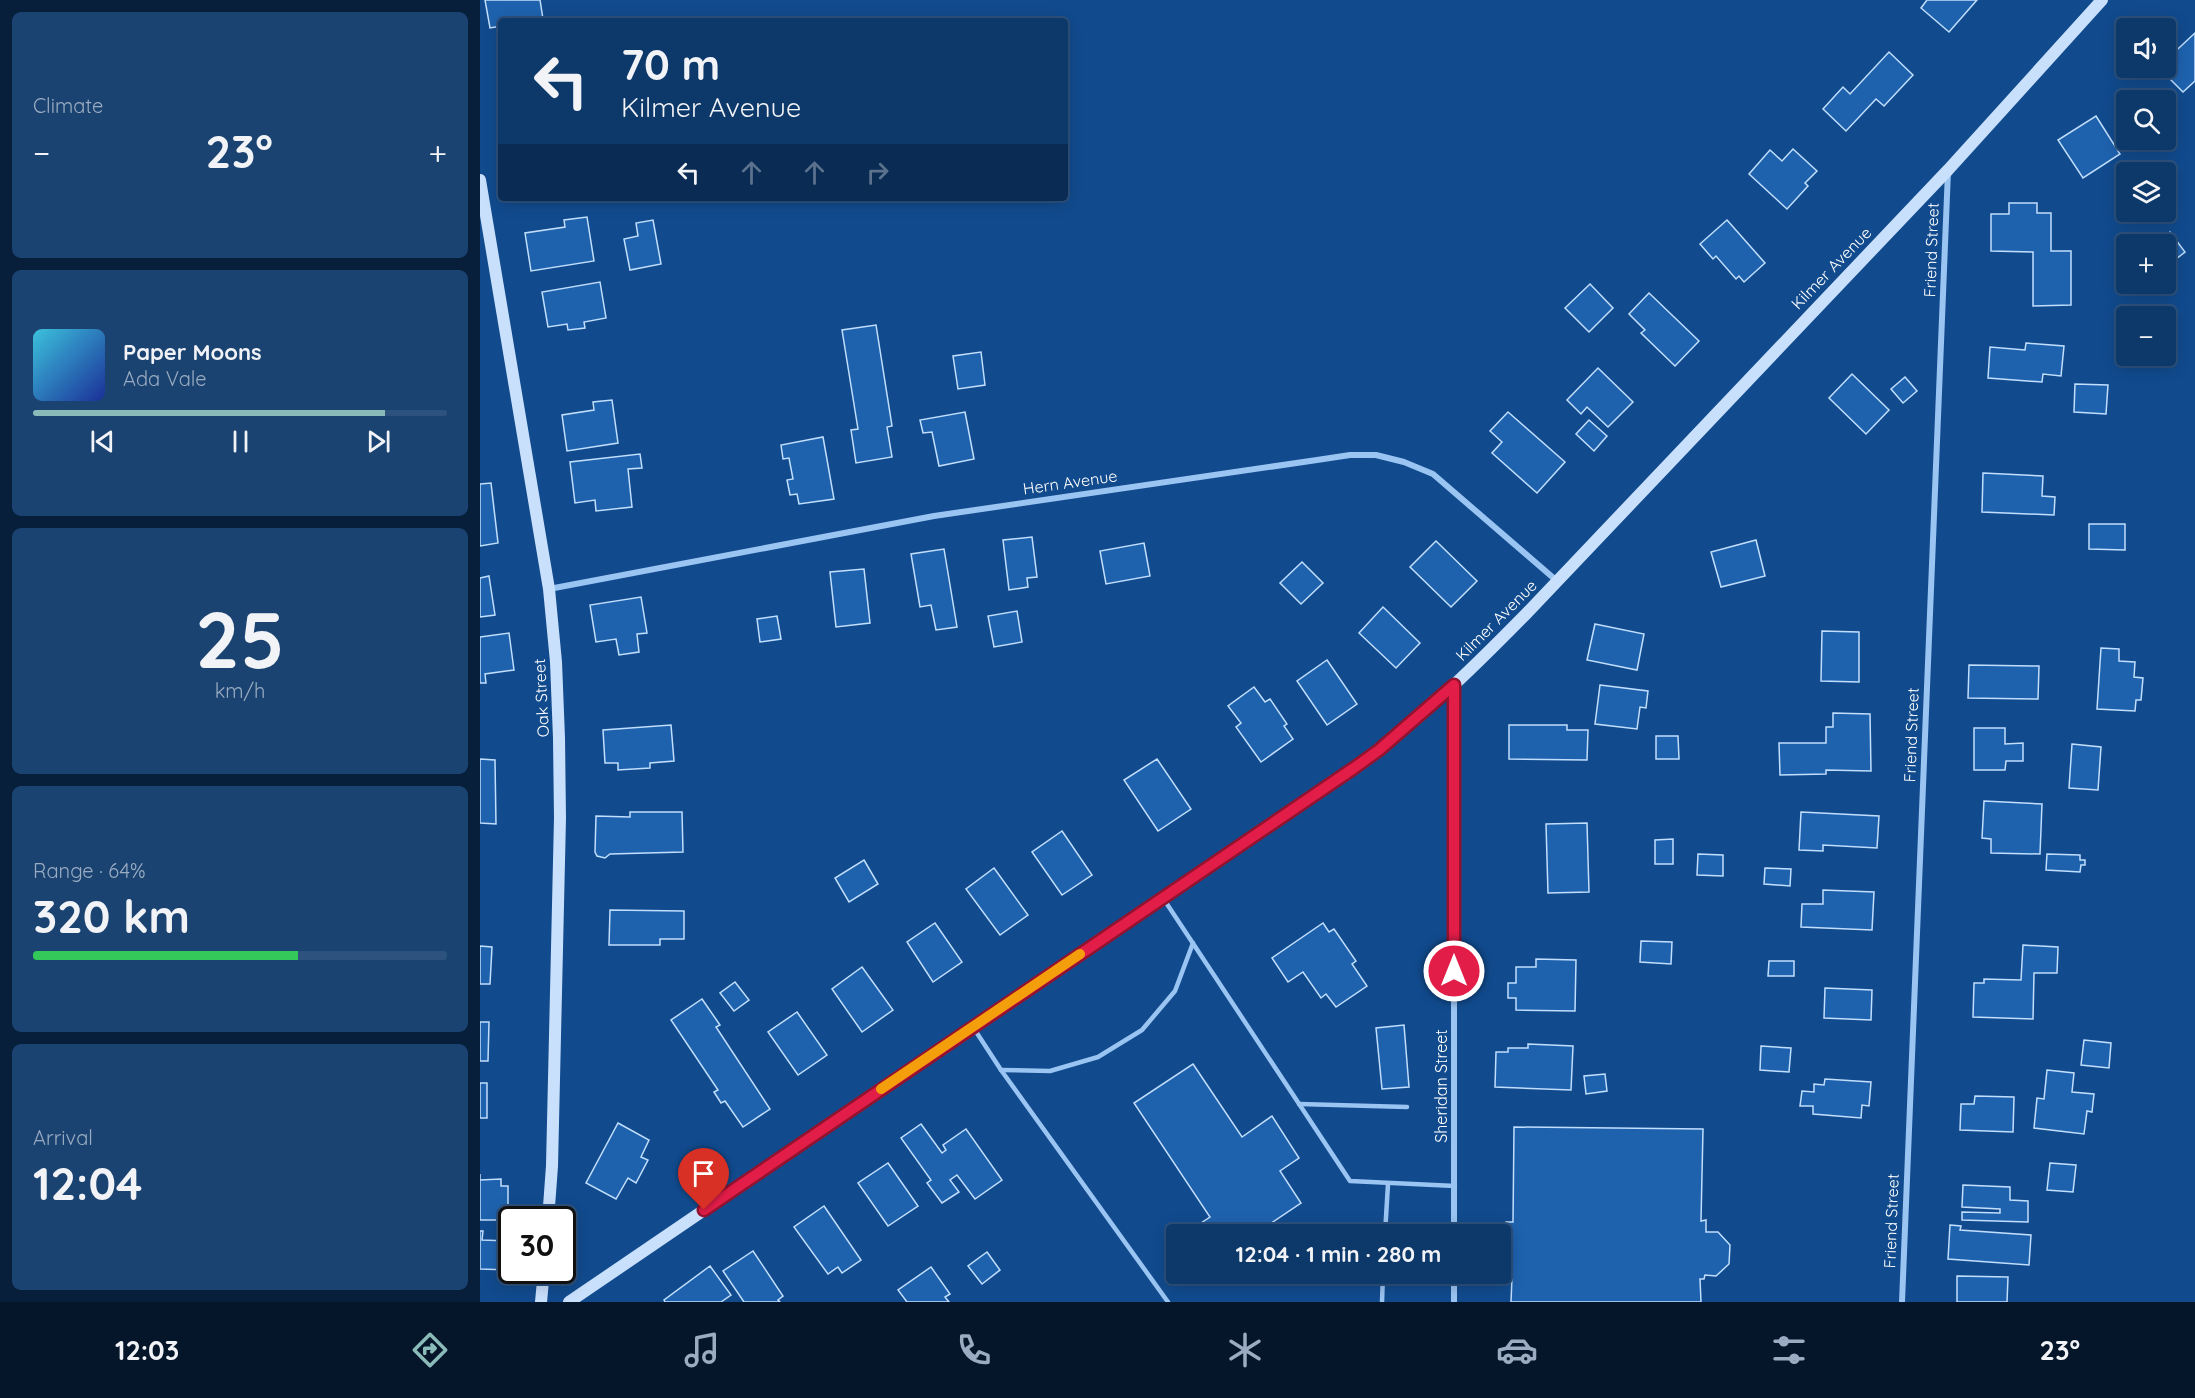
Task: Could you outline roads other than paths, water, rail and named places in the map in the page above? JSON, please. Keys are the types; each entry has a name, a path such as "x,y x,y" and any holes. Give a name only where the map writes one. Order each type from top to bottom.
{"street":[{"name":"Kilmer Avenue","path":"569,1302 1379,750 1454,685 1557,582 1948,170 2102,0"},
{"name":"Friend Street","path":"1902,1302 1948,170"},
{"name":"Oak Street","path":"480,180 549,590 558,698 560,779 552,1166 549,1206"},
{"name":"Hern Avenue","path":"549,590 934,516 1356,455 1389,457 1433,474 1557,582"},
{"name":"Sheridan Street","path":"1454,685 1455,1224"},
{"path":"541,1302 543,1284"},
{"path":"1454,1284 1454,1302"}],"lane":[{"path":"1163,898 1350,1181 1455,1186"},
{"path":"1002,1070 1050,1071 1098,1057 1142,1030 1174,991 1193,944"},
{"path":"973,1027 1168,1302"},
{"path":"1299,1104 1407,1107"},
{"path":"1386,1224 1388,1184"},
{"path":"1382,1302 1383,1284"}]}
